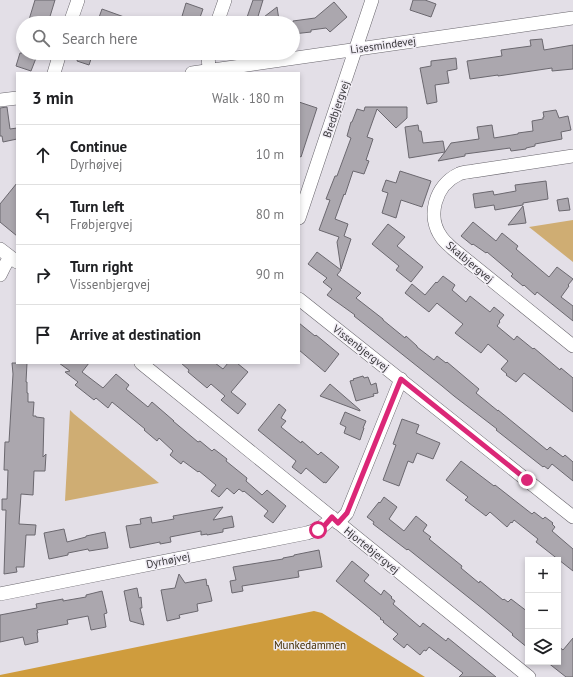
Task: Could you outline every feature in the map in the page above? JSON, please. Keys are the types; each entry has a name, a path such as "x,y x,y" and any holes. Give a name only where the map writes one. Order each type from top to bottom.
{"street":[{"path":"72,16 78,0"},
{"path":"219,16 225,0"},
{"name":"Bredbjergvej","path":"300,215 372,0"},
{"name":"Lisesmindevej","path":"300,57 573,18"},
{"path":"54,72 58,60"},
{"path":"208,60 209,70"},
{"name":"Lisesmindevej","path":"198,72 279,60"},
{"path":"0,100 16,98"},
{"name":"Skalbjergvej","path":"573,156 459,174 446,183 437,195 434,210 435,225 442,239 573,346"},
{"path":"0,275 9,256"},
{"name":"Vissenbjergvej","path":"300,300 573,517"},
{"name":"Hjortebjergvej","path":"142,364 529,677"},
{"name":"Dyrhøjvej","path":"0,594 318,530 347,513 401,379"}],"shaded area":[{"path":"573,220 573,262 529,227"},
{"path":"70,410 74,414 159,483 65,501"}],"green space":[{"name":"Munkedammen","path":"314,611 322,613 425,677 0,677 0,675"}],"building":[{"path":"35,0 55,0 50,16 30,16"},
{"path":"253,0 263,0 258,16 247,16"},
{"path":"413,0 425,0 436,4 431,17 410,10"},
{"path":"334,2 347,17 330,32 326,28 300,33 300,20 315,18"},
{"path":"186,3 203,9 200,16 182,16"},
{"path":"277,7 278,16 265,16"},
{"path":"102,9 121,16 100,16"},
{"path":"542,39 544,50 573,45 573,69 552,71 552,68 470,79 467,61 502,56 501,50 531,46 530,40"},
{"path":"456,58 457,69 447,71 449,83 435,85 437,102 427,104 420,68 431,66 431,61"},
{"path":"18,60 35,60 31,71 16,66"},
{"path":"77,60 91,60 89,65"},
{"path":"300,102 317,108 300,156"},
{"path":"7,107 10,129 16,128 16,139 3,142 2,136 0,136 0,108"},
{"path":"365,107 407,107 407,118 396,128 377,109 367,137 373,139 366,160 369,161 364,174 353,171 335,219 348,224 344,236 351,239 341,269 337,242 339,237 319,230 330,200 326,199 335,176 337,176 351,138 347,136 351,122 357,109 364,111"},
{"path":"556,110 559,118 568,116 571,130 561,132 562,139 535,144 535,146 526,149 511,151 510,148 465,154 465,156 438,161 451,143 479,139 477,127 492,125 494,138 533,131 532,121 543,119 543,112"},
{"path":"418,125 419,131 421,131 423,143 443,141 445,152 409,158 405,127"},
{"path":"400,171 431,181 422,207 401,200 396,218 382,213 388,193 382,191 386,180 396,183"},
{"path":"546,181 548,199 495,210 494,205 475,208 473,194 493,191 494,195 516,191 515,185"},
{"path":"16,184 16,235 0,222 0,204"},
{"path":"568,198 570,210 559,211 557,200"},
{"path":"523,206 526,223 508,225"},
{"path":"473,222 496,241 502,233 518,246 516,249 549,277 557,267 573,279 561,297 573,306 573,321 537,292 535,295 524,285 523,286 511,276 513,274 487,252 486,253 473,244 472,245 461,236"},
{"path":"388,224 405,237 397,246 423,267 411,282 396,270 399,266 372,244"},
{"path":"317,252 341,270 337,275 361,293 356,298 405,338 406,336 434,360 437,356 446,363 447,362 479,389 476,393 547,450 550,447 563,457 565,455 573,462 573,481 552,464 548,469 544,466 543,467 354,316 355,315 327,295 332,289 323,282 327,278 308,264"},
{"path":"443,276 455,285 452,290 466,302 470,296 490,312 494,307 504,315 497,326 514,340 517,336 560,370 561,368 573,378 573,412 524,373 516,382 506,375 507,374 501,369 508,361 488,344 481,353 455,333 463,324 437,303 429,312 405,293 412,284 425,295"},
{"path":"300,324 339,354 325,372 300,351"},
{"path":"12,363 27,364 26,382 28,402 34,402 33,416 44,418 43,457 46,454 45,471 34,471 33,495 21,494 19,524 36,525 35,535 26,535 24,567 16,567 17,572 4,574 6,510 2,510 2,499 7,499 8,470 4,470 5,442 9,442 13,374"},
{"path":"60,364 88,364 82,372 103,388 116,374 129,385 126,389 148,407 152,402 198,442 200,441 212,451 214,449 227,459 226,461 247,478 246,481 262,495 267,490 286,506 273,523 264,516 268,511 244,491 243,492 239,489 234,494 227,488 219,497 211,491 216,485 199,471 198,472 183,461 181,464 170,455 173,451 159,438 157,441 144,430 145,429 112,402 108,408 96,398 94,400 75,385 78,382 65,372 70,371"},
{"path":"182,364 216,364 223,369 227,364 238,364 248,372 231,392 246,404 238,414 221,400 225,396 211,384 207,388 188,372 189,370"},
{"path":"363,376 364,378 368,377 371,385 376,383 378,393 373,394 374,396 356,401 350,381"},
{"path":"330,384 360,410 360,411 320,396"},
{"path":"279,404 286,410 281,418 286,421 281,427 301,443 302,441 318,455 321,452 339,467 326,483 306,468 301,474 292,467 296,461 258,430"},
{"path":"345,412 366,421 360,440 344,433 346,427 340,424"},
{"path":"402,419 419,425 416,433 440,443 433,459 417,453 413,463 408,461 399,486 383,480 396,445 393,444"},
{"path":"461,461 532,514 534,512 543,519 545,517 553,523 552,524 555,527 552,531 573,549 573,571 561,562 561,557 555,557 536,542 538,539 514,520 507,527 490,512 486,516 465,500 468,497 446,480"},
{"path":"384,497 397,507 389,519 404,531 416,516 427,525 423,531 431,537 429,539 462,566 461,568 503,600 504,599 508,602 511,599 525,610 525,646 483,609 408,549 407,550 373,524 374,522 367,517 379,502 380,503"},
{"path":"223,507 213,520 232,516 234,527 223,529 223,532 201,535 201,531 170,537 171,542 160,544 160,542 130,548 126,526 141,524 140,519 151,517 152,523 174,519 173,516"},
{"path":"64,529 67,542 105,532 108,548 89,551 88,549 49,559 44,533"},
{"path":"319,550 322,567 298,571 299,577 242,586 243,591 232,593 230,581 236,580 233,567 283,559 294,555"},
{"path":"352,561 369,575 364,581 381,595 384,590 395,601 393,604 420,627 423,623 446,641 448,638 496,677 459,677 463,673 429,647 420,655 407,644 404,648 393,639 398,634 336,581"},
{"path":"179,574 185,583 206,579 212,601 197,604 198,611 179,615 180,618 167,621 161,590 175,588"},
{"path":"137,588 139,598 141,597 142,608 140,608 144,625 130,621 124,591"},
{"path":"102,591 107,613 104,614 106,627 91,630 88,616 67,620 68,624 37,630 38,642 25,645 23,637 0,642 0,615 37,608 36,604 63,599 63,601 86,597 86,595"},
{"path":"573,638 573,677 566,677 551,665 561,665 561,648 563,650"}],"route":[{"path":"318,530 332,517 338,523 347,513 401,379 527,480"}]}
